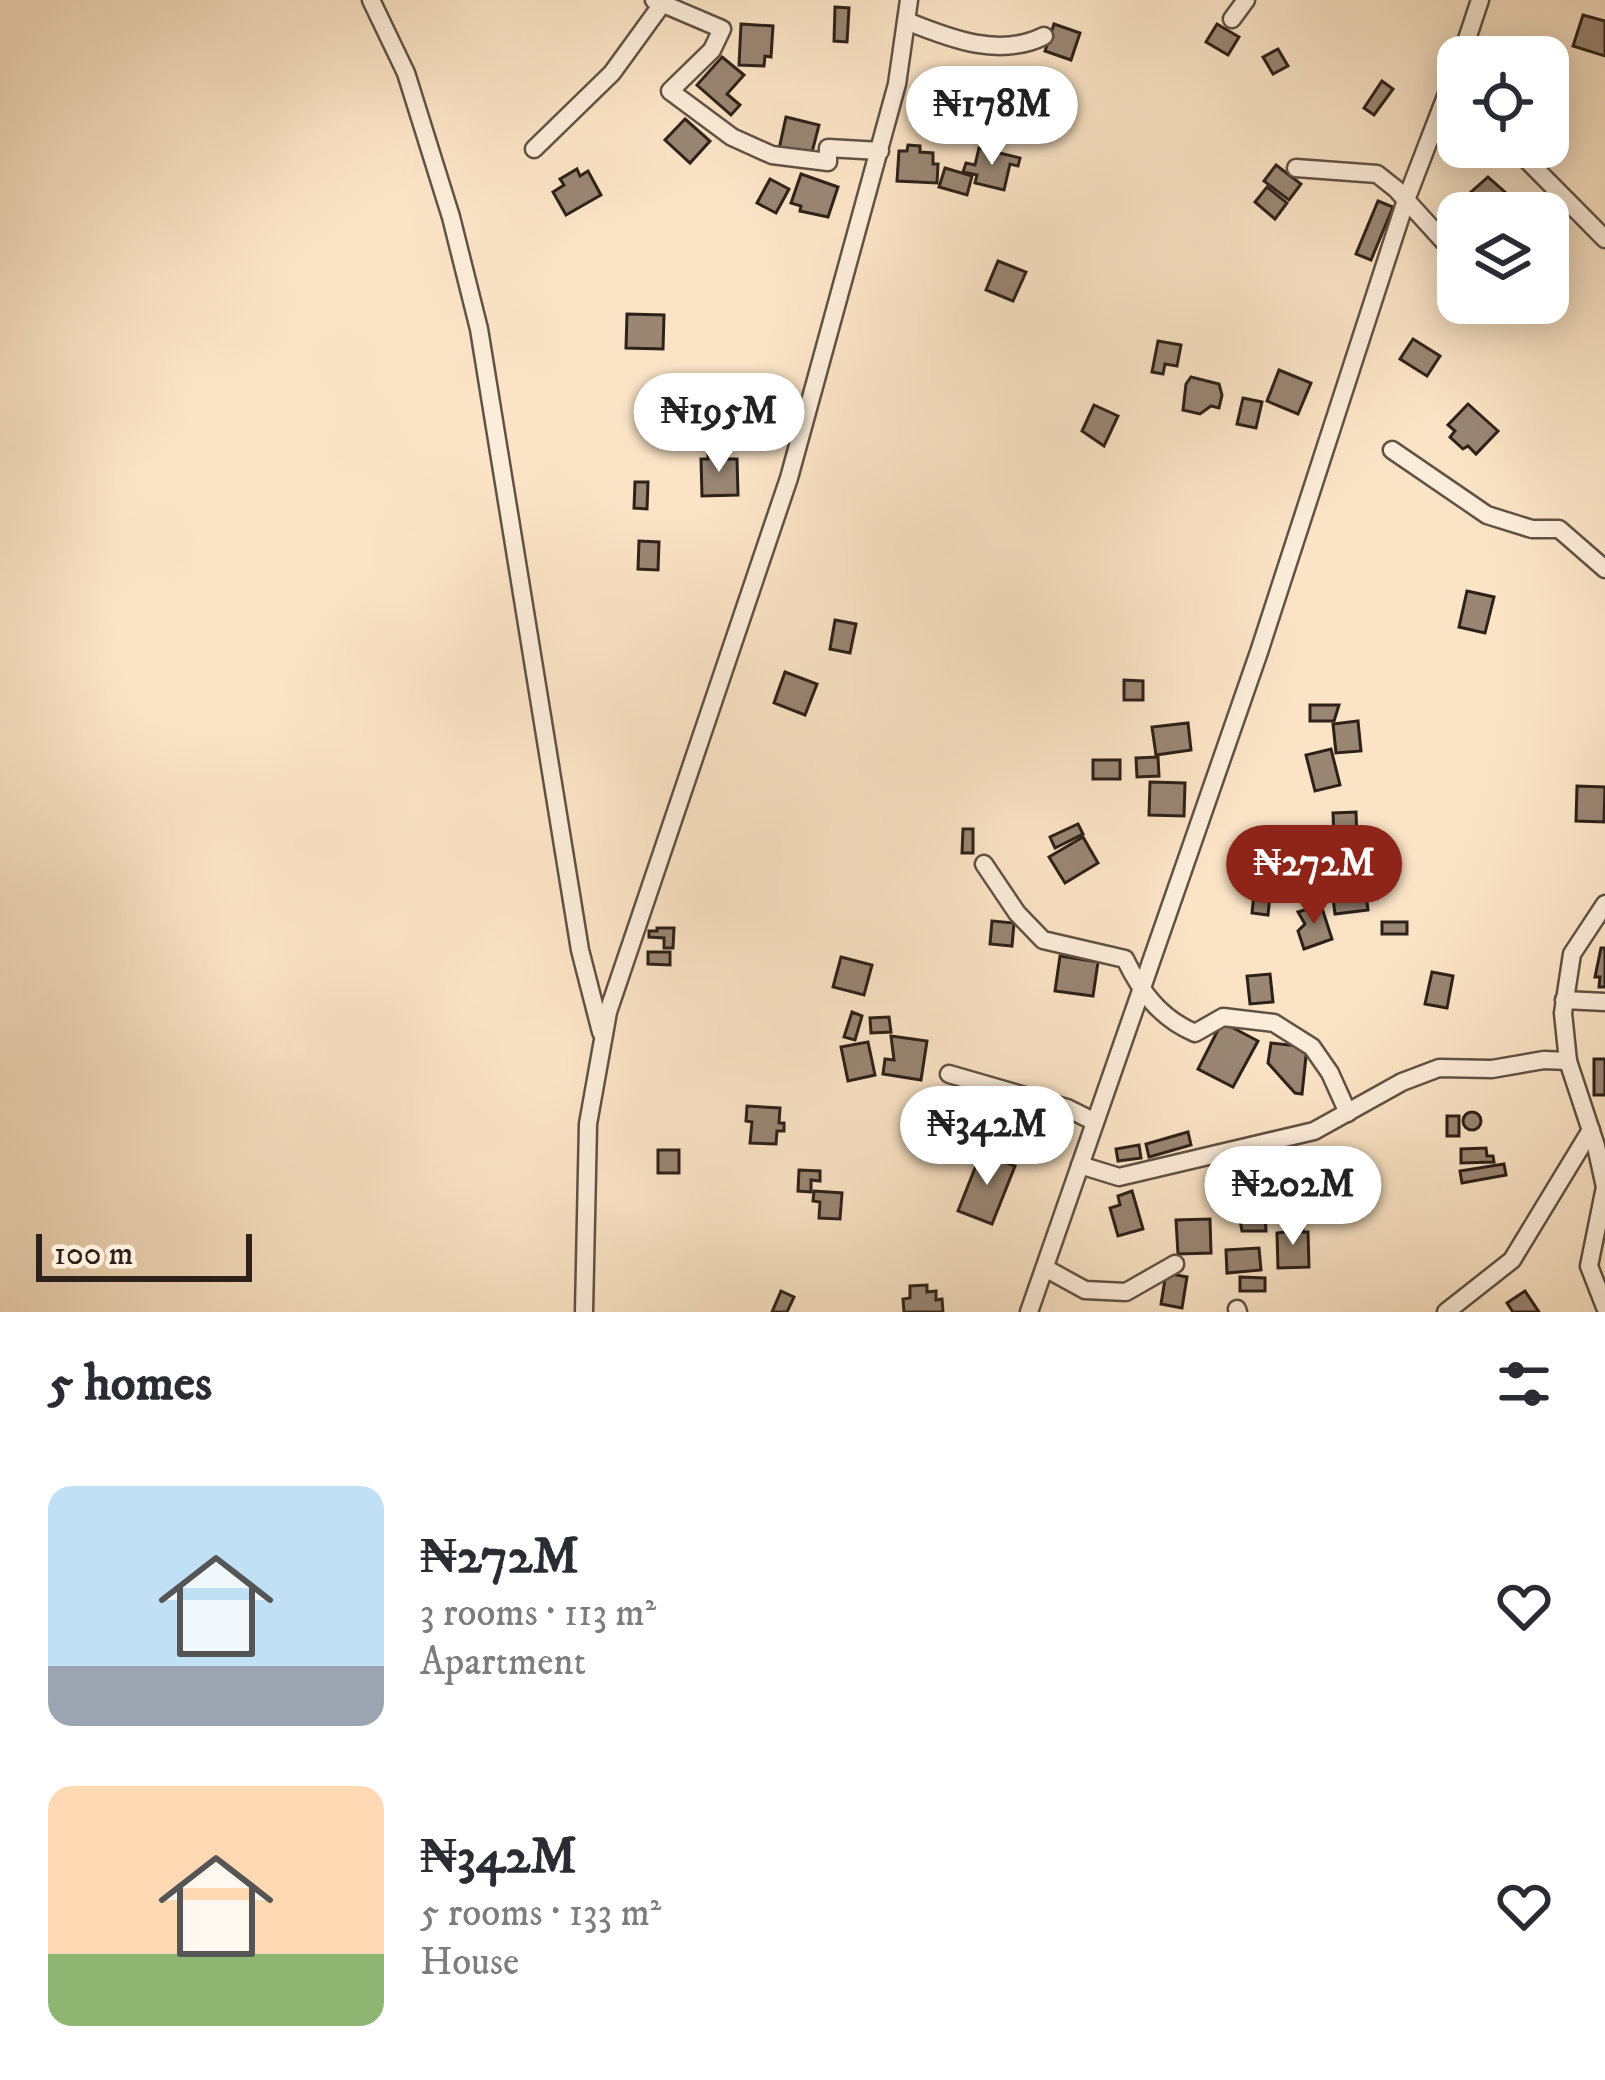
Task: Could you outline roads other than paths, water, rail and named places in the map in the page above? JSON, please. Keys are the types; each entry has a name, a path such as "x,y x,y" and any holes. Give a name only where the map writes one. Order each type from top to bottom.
{"street":[{"path":"371,0 406,74 451,218 479,329 580,950 603,1041"},
{"path":"584,1312 588,1124 608,1012 789,478 880,151 909,22 909,0"},
{"path":"1232,19 1246,0"},
{"path":"1468,36 1480,0"},
{"path":"534,149 612,73 660,1 722,29 712,50 670,91 732,136 772,155 828,162 828,148 880,151"},
{"path":"909,22 969,44 995,46 1044,36"},
{"path":"1029,1312 1258,652 1406,200 1437,129"},
{"path":"1296,168 1377,174 1437,234"},
{"path":"1535,168 1605,239"},
{"path":"1392,450 1487,515 1532,529 1559,529 1605,569"},
{"path":"984,864 1017,913 1043,940 1125,959 1140,992 1177,1025 1195,1033 1223,1017 1274,1024 1312,1047 1348,1113"},
{"path":"1605,904 1572,954 1564,1000 1568,1061 1605,1187 1589,1266 1605,1306"},
{"path":"1564,1000 1605,1002"},
{"path":"1080,1165 1119,1177 1314,1131 1402,1082 1439,1068 1492,1070 1544,1060 1568,1061"},
{"path":"949,1074 1067,1108 1095,1122"},
{"path":"1446,1312 1512,1260 1591,1130"},
{"path":"1045,1268 1085,1290 1126,1292 1175,1264"}]}
